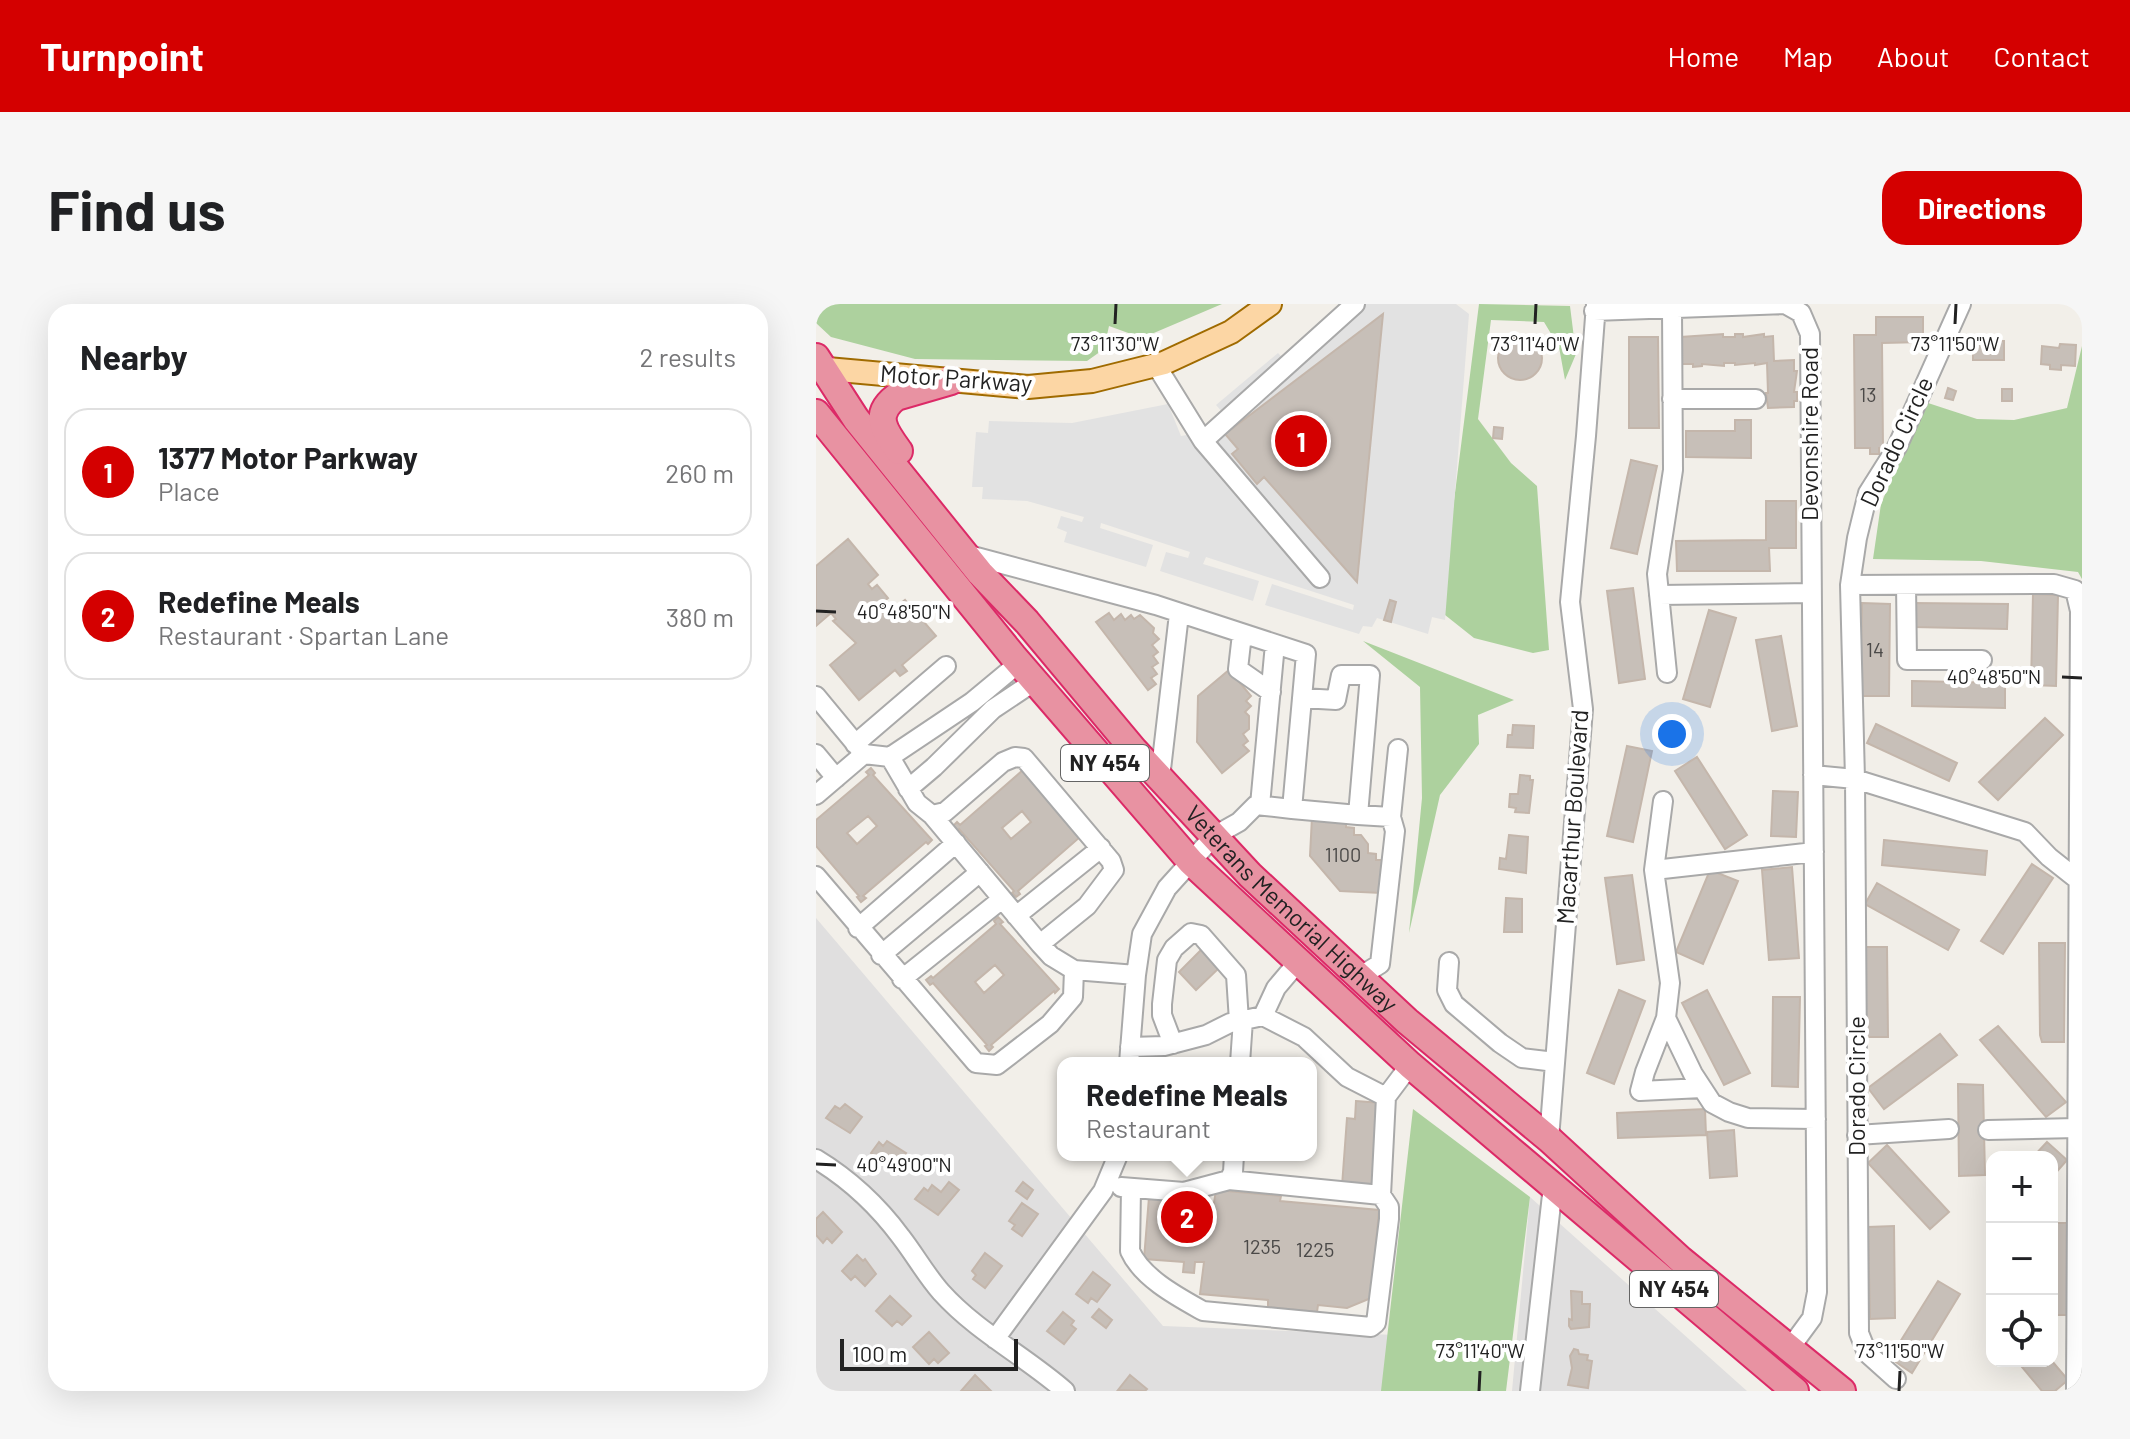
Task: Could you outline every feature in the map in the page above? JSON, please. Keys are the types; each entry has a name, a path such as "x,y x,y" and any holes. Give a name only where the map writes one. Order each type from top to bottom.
{"highway":[{"name":"Veterans Memorial Highway","path":"819,364 856,419 965,554 1160,778 1286,911 1407,1021 1549,1139 1712,1285 1842,1391"},
{"path":"949,532 919,479 883,429 882,422 885,410 896,397 951,381"},
{"name":"Veterans Memorial Highway","path":"821,429 1191,862 1410,1065 1795,1391"},
{"path":"1410,1065 1524,1143 1541,1144 1549,1139"},
{"path":"1553,1186 1560,1182 1572,1184 1712,1285"}],"main road":[{"name":"Motor Parkway","path":"819,364 951,381 1028,387 1092,381 1156,365 1231,332 1270,304"}],"street":[{"path":"1203,441 1355,304"},
{"name":"Devonshire Road","path":"1595,307 1684,308 1785,304 1801,313 1810,334 1817,1292 1812,1318 1790,1348"},
{"name":"Dorado Circle","path":"1896,1379 1867,1353 1859,1333 1855,779 1850,585 1868,493 1897,447 1961,304"},
{"name":"Macarthur Boulevard","path":"1549,1139 1583,709 1570,602 1595,307"},
{"path":"1667,673 1657,574 1673,470 1672,399 1684,308"},
{"path":"1156,365 1203,441 1320,578"},
{"path":"1672,399 1756,399"},
{"path":"965,554 1156,605 1306,654 1292,809"},
{"path":"1850,585 2054,584 2075,590 2080,611 2076,1391"},
{"path":"1906,585 1907,660 1982,660"},
{"path":"1659,595 1811,593"},
{"path":"1160,778 1179,614"},
{"path":"1242,634 1238,669 1271,692"},
{"path":"1260,805 1275,644"},
{"path":"816,795 946,666"},
{"path":"890,757 972,702 1027,672"},
{"path":"908,789 993,709 1027,672"},
{"path":"1302,698 1336,700 1341,675 1370,675 1358,815"},
{"path":"816,696 860,749 890,757 917,803 932,815 1051,956 1074,970 1136,975"},
{"path":"1359,977 1380,964 1395,831 1391,817 1398,749"},
{"path":"816,754 836,778"},
{"path":"932,815 945,812 1003,762 1015,757 1024,758 1101,848 1114,870 1087,906 1040,944"},
{"path":"1813,775 1855,779 2025,832 2049,857 2078,880"},
{"path":"1663,801 1654,870 1670,983 1666,1018 1640,1091 1702,1088"},
{"path":"1386,1097 1347,1077 1304,1037 1263,1016 1230,1023 1206,1035 1129,1055 1142,934 1167,888 1214,836 1239,822 1256,805 1391,817"},
{"path":"858,928 956,843"},
{"path":"1016,916 1101,848"},
{"path":"1654,870 1814,852"},
{"path":"881,955 980,872"},
{"path":"816,876 976,1063 997,1065 1050,1024 1073,997 1074,970"},
{"path":"902,979 1002,899"},
{"path":"1173,1044 1162,1015 1167,960 1174,948 1191,933 1201,935 1236,975 1241,1021 1240,1057"},
{"path":"1263,1016 1276,988 1298,962"},
{"path":"1449,962 1447,990 1454,1004 1522,1058 1555,1062"},
{"path":"1666,1018 1693,1074 1712,1103 1748,1118 1816,1119"},
{"path":"1131,1188 1130,1251 1134,1259 1166,1289 1185,1301 1203,1311 1371,1327 1376,1323 1389,1219 1389,1207 1381,1195 1386,1097 1410,1065"},
{"path":"1988,1130 2077,1128"},
{"path":"1857,1135 1949,1129"},
{"path":"816,1159 842,1174 877,1209 940,1291 967,1317 1065,1391"},
{"path":"995,1339 1106,1183 1115,1161"},
{"path":"1229,1180 1234,1161"},
{"path":"1106,1183 1184,1192 1229,1180 1381,1195"},
{"path":"1530,1391 1553,1186"}],"shaded area":[{"path":"1345,304 1456,304 1469,314 1445,620 1432,617 1428,634 1377,618 1372,627 1363,626 1359,634 1265,605 1272,584 1353,610 1354,605 1206,557 1203,564 1259,581 1253,601 1160,571 1166,552 1188,558 1190,552 1101,523 1100,528 1153,545 1146,567 1064,542 1067,532 1057,528 1061,516 1082,522 1084,517 1027,501 982,499 983,487 972,487 976,432 988,433 989,421 1072,423 1168,404 1181,436 1187,435 1206,428 1224,414 1216,405 1278,353 1285,360"},
{"path":"816,918 1163,1326 1396,1335 1393,1391 816,1391"},
{"path":"1530,1197 1747,1391 1512,1391"}],"green space":[{"path":"816,304 1222,304 1142,338 1109,326 1104,349 1087,361 915,359 831,337 816,323"},
{"path":"1479,304 1570,306 1576,354 1565,380 1559,347 1544,322 1491,320 1478,419 1511,463 1537,486 1549,650 1533,653 1474,638 1440,611"},
{"path":"2082,346 2082,579 2078,572 1981,561 1873,559 1881,504 1928,403 1977,419 2014,420 2067,408"},
{"path":"1363,641 1514,700 1478,715 1479,744 1440,795 1409,933 1422,798 1420,687"},
{"path":"1413,1109 1530,1197 1506,1391 1381,1391"}],"building":[{"path":"1383,314 1357,582 1264,477 1257,484 1232,454 1238,449 1225,434"},
{"path":"1876,317 1923,317 1923,342 1882,343 1883,448 1879,448 1879,454 1870,454 1870,448 1855,448 1854,335 1876,335"},
{"path":"1723,334 1723,337 1735,337 1735,334 1743,334 1743,337 1773,336 1774,361 1794,360 1797,401 1794,401 1794,407 1768,408 1767,363 1702,364 1693,367 1693,364 1681,364 1681,337"},
{"path":"1520,336 1535,343 1542,358 1535,373 1520,380 1505,373 1498,358 1505,343"},
{"path":"1629,337 1658,337 1659,428 1629,428"},
{"path":"1973,341 2004,341 2004,360 1973,360"},
{"path":"2060,344 2076,345 2075,366 2061,365 2061,370 2041,364 2042,346 2059,348"},
{"path":"1948,388 1956,391 1953,400 1945,398"},
{"path":"2002,389 2012,389 2012,401 2002,401"},
{"path":"1735,420 1751,420 1751,458 1686,457 1686,431 1735,431"},
{"path":"1494,427 1503,428 1502,439 1493,438"},
{"path":"1631,460 1657,466 1637,554 1611,548"},
{"path":"1766,501 1796,501 1796,548 1769,548 1770,571 1677,571 1676,541 1766,540"},
{"path":"848,539 878,575 868,584 872,589 877,585 888,598 883,602 891,611 905,600 936,636 902,665 907,671 900,676 895,670 859,700 830,665 856,643 833,621 836,619 831,613 816,626 816,566"},
{"path":"1633,588 1645,679 1619,683 1607,591"},
{"path":"2033,594 2058,595 2056,686 2031,685"},
{"path":"1390,600 1396,602 1391,622 1384,620"},
{"path":"1862,603 1890,604 1889,696 1860,696"},
{"path":"1914,603 2008,604 2007,629 1914,627"},
{"path":"1709,610 1736,618 1710,707 1683,699"},
{"path":"1109,613 1114,620 1121,614 1125,620 1131,615 1134,619 1140,615 1154,628 1153,633 1159,639 1152,645 1158,652 1153,656 1158,663 1152,667 1157,674 1151,678 1156,684 1148,690 1096,622"},
{"path":"1781,636 1797,726 1772,731 1756,640"},
{"path":"1229,670 1251,696 1246,701 1251,706 1245,712 1249,716 1249,729 1243,734 1248,741 1243,745 1249,751 1222,773 1197,742 1198,696"},
{"path":"1912,681 2005,683 2005,708 1912,706"},
{"path":"2045,718 2063,735 1998,800 1979,782"},
{"path":"1876,724 1957,763 1949,781 1867,743"},
{"path":"1513,725 1534,726 1533,748 1507,747"},
{"path":"1627,746 1652,751 1633,842 1607,836"},
{"path":"1697,757 1747,835 1725,849 1675,771"},
{"path":"871,768 875,773 873,775 932,840 863,896 866,898 861,902 816,846 816,820 869,775 866,772","holes":["868,816 877,826 857,844 847,833"]},
{"path":"1023,770 1080,837 1018,891 1020,894 1016,897 959,829 957,831 953,826 957,822 960,825","holes":["1022,811 1031,822 1011,839 1002,828"]},
{"path":"1520,775 1530,776 1533,780 1529,813 1515,812 1516,808 1509,807 1510,794 1518,794"},
{"path":"1773,791 1798,792 1796,837 1771,836"},
{"path":"1312,817 1346,819 1346,827 1354,828 1354,835 1361,835 1368,844 1368,853 1376,854 1376,860 1383,860 1381,893 1340,891 1310,856"},
{"path":"1509,835 1528,837 1526,873 1499,869 1500,858 1506,859"},
{"path":"1884,840 1987,851 1985,875 1882,865"},
{"path":"2032,864 2053,878 2003,954 1981,941"},
{"path":"1792,867 1799,958 1769,960 1762,870"},
{"path":"1710,870 1738,881 1703,964 1676,952"},
{"path":"1632,875 1644,960 1617,964 1605,878"},
{"path":"1877,883 1959,930 1948,950 1865,904"},
{"path":"1506,898 1522,899 1522,932 1504,932"},
{"path":"998,917 1003,922 1000,924 1059,989 991,1045 993,1047 989,1051 933,983 930,985 926,980 931,976 933,978 996,924 994,921","holes":["995,965 1004,975 984,993 975,982"]},
{"path":"2039,943 2065,943 2064,1042 2042,1042 2040,1035"},
{"path":"1862,947 1887,947 1888,1037 1863,1037"},
{"path":"1201,950 1219,968 1196,990 1179,972"},
{"path":"1619,990 1645,1001 1614,1084 1587,1073"},
{"path":"1707,990 1750,1073 1724,1085 1682,1003"},
{"path":"1773,997 1800,997 1798,1087 1772,1086"},
{"path":"1998,1026 2066,1102 2046,1117 1980,1040"},
{"path":"1940,1034 1957,1055 1884,1109 1868,1088"},
{"path":"1958,1084 1983,1085 1985,1175 1959,1176"},
{"path":"1356,1101 1381,1103 1375,1187 1342,1186 1347,1118 1355,1119"},
{"path":"845,1104 862,1117 850,1133 826,1118 835,1106 840,1109"},
{"path":"1705,1109 1706,1135 1618,1138 1617,1113"},
{"path":"1734,1130 1737,1176 1710,1178 1707,1132"},
{"path":"887,1141 906,1153 894,1170 871,1153 879,1142 883,1146"},
{"path":"2047,1142 2057,1151 2039,1151"},
{"path":"1887,1145 1949,1212 1930,1229 1868,1163"},
{"path":"2058,1152 2067,1160 2058,1170"},
{"path":"949,1182 959,1190 938,1215 915,1199 924,1188 928,1191 932,1185 941,1192"},
{"path":"1023,1182 1033,1190 1027,1199 1016,1191"},
{"path":"1216,1190 1281,1196 1280,1201 1379,1210 1371,1298 1347,1308 1318,1305 1317,1312 1268,1307 1268,1300 1200,1294 1204,1262 1195,1262 1194,1273 1183,1272 1184,1262 1144,1259 1149,1197 1214,1203"},
{"path":"1022,1203 1038,1214 1022,1236 1012,1229 1015,1225 1009,1221"},
{"path":"823,1212 842,1232 832,1243 827,1238 823,1243 816,1235 816,1219"},
{"path":"2058,1223 2068,1223 2069,1315 2058,1315"},
{"path":"1894,1226 1895,1318 1870,1319 1868,1227"},
{"path":"985,1253 1002,1266 985,1288 973,1279 976,1275 972,1271"},
{"path":"857,1255 863,1261 865,1259 876,1274 865,1286 855,1276 851,1280 842,1271"},
{"path":"1093,1272 1110,1285 1097,1302 1091,1298 1088,1303 1076,1294"},
{"path":"1938,1281 1960,1294 1912,1373 1890,1358"},
{"path":"1571,1291 1582,1292 1582,1304 1590,1304 1589,1327 1571,1329 1569,1326 1569,1319 1572,1320"},
{"path":"890,1296 911,1316 902,1325 897,1321 892,1326 876,1311"},
{"path":"1099,1309 1112,1320 1106,1328 1092,1317"},
{"path":"1063,1312 1074,1321 1071,1325 1076,1329 1064,1344 1047,1331"},
{"path":"929,1332 949,1353 938,1363 934,1359 929,1364 913,1347"},
{"path":"1574,1349 1579,1354 1588,1355 1587,1360 1592,1361 1588,1388 1568,1385 1572,1368 1570,1356"},
{"path":"2022,1367 2057,1367 2068,1380 2055,1391 2042,1391"},
{"path":"975,1375 991,1391 961,1391"},
{"path":"1130,1375 1147,1389 1118,1390"}],"place":[{"name":"1377 Motor Parkway","path":"1301,441"},
{"name":"Redefine Meals","path":"1187,1217"}]}
